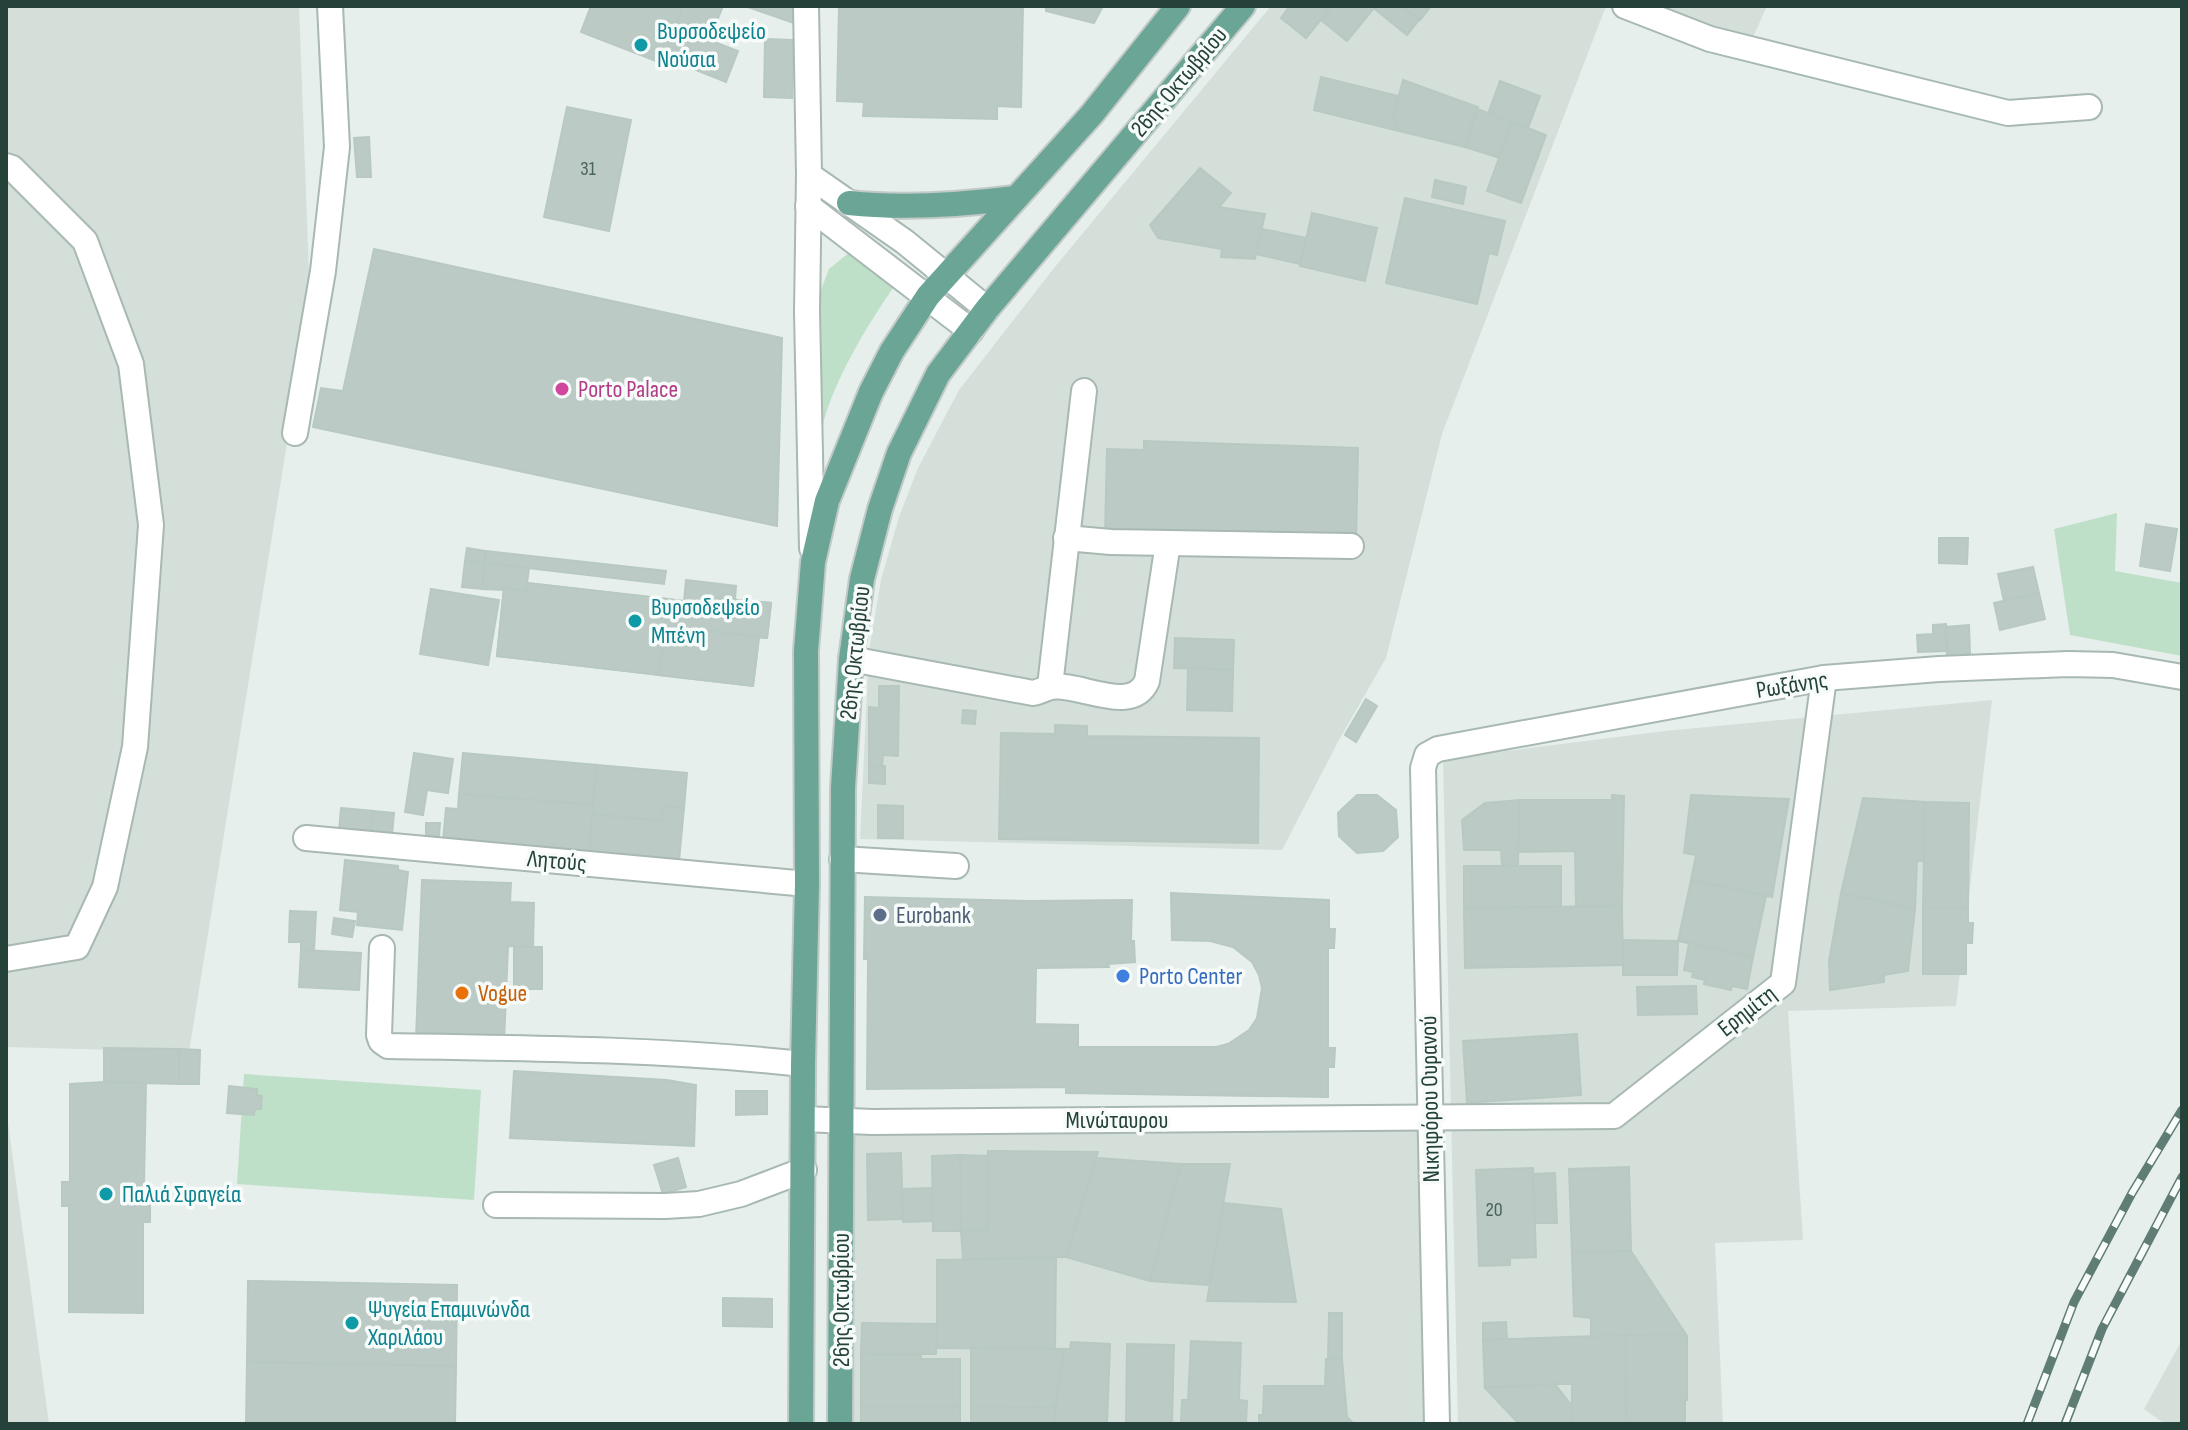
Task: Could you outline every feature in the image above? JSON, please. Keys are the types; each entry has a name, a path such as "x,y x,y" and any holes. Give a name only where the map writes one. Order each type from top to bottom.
{"main road":[{"name":"26ης Οκτωβρίου","path":"801,1424 807,884 806,651 813,562 827,501 871,392 892,351 928,296 1092,114 1178,6"},
{"name":"26ης Οκτωβρίου","path":"840,1424 842,859 851,659 862,579 880,509 899,453 938,374 987,309 1243,6"},
{"path":"849,203 934,206 1015,198"}],"street":[{"path":"295,433 323,271 337,147 330,6"},
{"path":"806,6 809,175 807,312 813,562"},
{"path":"1625,6 1710,39 2008,113 2089,107"},
{"path":"6,166 12,168 85,241 131,364 151,525 135,747 105,887 77,947 6,959"},
{"path":"809,175 987,309"},
{"path":"808,206 971,331"},
{"path":"1050,686 1084,391"},
{"path":"1066,538 1351,546"},
{"path":"851,659 1033,693 1050,686 1131,697 1144,690 1147,681 1168,543"},
{"name":"Ρωξάνης","path":"1423,774 1427,755 1438,749 1824,678 2068,664 2113,665 2182,677"},
{"name":"Ερημίτη","path":"1431,1118 1614,1116 1783,983 1824,678"},
{"name":"Νικηφόρου Ουρανού","path":"1423,774 1437,1424"},
{"name":"Λητούς","path":"306,838 807,884"},
{"path":"842,859 956,866"},
{"path":"382,948 379,1035 388,1046 582,1049 740,1057 803,1064"},
{"name":"Μινώταυρου","path":"804,1119 1431,1118"},
{"path":"496,1205 699,1204 741,1194 804,1170"}],"shaded area":[{"path":"6,6 299,6 310,300 189,1052 6,1047"},
{"path":"1271,6 1606,6 1442,434 1386,658 1282,850 860,839 869,651 881,580 899,517 918,468 959,390 1054,268"},
{"path":"1647,6 1767,6 1749,46"},
{"path":"1992,700 1956,1006 1788,1011 1803,1240 1715,1243 1723,1424 1458,1424 1443,759 1665,731"},
{"path":"6,1108 49,1424 6,1424"},
{"path":"1431,1118 1437,1424 854,1424 854,1133"},
{"path":"2182,1340 2182,1424 2165,1424 2144,1409"}],"green space":[{"path":"850,252 893,288 852,354 823,424 817,422 821,290 829,269"},
{"path":"2117,513 2115,571 2182,583 2182,656 2070,635 2054,529"},
{"path":"244,1074 481,1090 474,1200 237,1184"}],"building":[{"name":"Βυρσοδεψείο Νούσια","path":"591,6 683,6 661,63 581,32"},
{"path":"683,6 723,6 709,40 738,51 726,82 663,57"},
{"path":"745,6 794,6 794,23"},
{"path":"839,6 1023,6 1021,107 997,106 997,119 863,116 864,102 837,101"},
{"path":"1046,6 1103,6 1094,23 1046,11"},
{"path":"1290,6 1332,6 1306,38 1281,18"},
{"path":"1332,6 1374,8 1347,41 1321,20"},
{"path":"1371,6 1402,6 1419,20 1407,35"},
{"path":"1402,6 1431,6 1420,20"},
{"path":"765,39 793,40 792,98 764,97"},
{"path":"1321,77 1398,96 1392,121 1396,122 1395,130 1314,110"},
{"path":"1403,80 1478,107 1465,147 1395,130 1396,122 1392,121"},
{"path":"1500,81 1540,96 1528,128 1488,114"},
{"path":"567,107 631,120 609,231 544,217"},
{"path":"1477,109 1512,122 1500,158 1465,147"},
{"path":"1512,122 1546,135 1521,203 1487,191"},
{"path":"369,137 371,177 357,177 354,138"},
{"path":"1200,168 1231,193 1219,207 1265,214 1255,259 1221,257 1222,249 1158,238 1150,225"},
{"path":"1435,180 1466,187 1463,204 1432,197"},
{"path":"1405,198 1505,221 1497,255 1489,253 1477,304 1386,283"},
{"path":"1312,213 1377,228 1365,281 1300,266"},
{"path":"1262,229 1306,238 1300,264 1256,254"},
{"name":"Porto Palace","path":"374,249 782,338 777,526 313,427 321,388 343,391"},
{"path":"1144,441 1358,448 1356,543 1105,535 1107,449 1144,450"},
{"path":"2146,524 2177,529 2170,571 2140,566"},
{"path":"1939,538 1968,538 1967,564 1939,563"},
{"path":"467,548 486,551 485,563 465,561"},
{"path":"486,551 666,571 664,584 485,563"},
{"path":"465,561 485,563 482,589 462,587"},
{"path":"485,563 529,568 526,591 482,589"},
{"path":"2033,567 2039,593 2004,601 1998,574"},
{"path":"686,580 736,586 735,599 717,598 717,605 684,601"},
{"name":"Βυρσοδεψείο Μπένη","path":"527,583 717,605 717,598 771,603 767,638 759,637 753,686 497,656 504,588 526,591"},
{"name":"Βυρσοδεψείο Μπένη","path":"527,583 668,599 659,675 497,656 504,588 526,591"},
{"path":"431,589 499,600 488,665 420,654"},
{"path":"2039,593 2045,619 2000,630 1994,603"},
{"path":"717,598 771,603 767,638 665,626 668,599 717,605"},
{"path":"1946,624 1948,651 1918,652 1917,635 1933,634 1933,625"},
{"path":"1969,625 1970,653 1947,654 1946,627"},
{"path":"665,626 759,637 753,686 659,675"},
{"path":"1175,638 1234,640 1233,670 1174,668"},
{"path":"1188,668 1233,670 1232,711 1187,710"},
{"path":"879,686 899,686 898,756 883,755 882,766 869,766 869,707 879,708"},
{"path":"1366,699 1377,706 1356,742 1345,735"},
{"path":"963,710 976,711 975,724 962,723"},
{"path":"1055,725 1087,726 1087,736 1259,738 1258,843 999,839 1001,733 1055,734"},
{"path":"414,753 453,759 448,793 427,790 423,815 405,812"},
{"path":"463,753 597,765 593,805 459,794"},
{"path":"597,765 687,773 684,808 663,806 662,821 592,814"},
{"path":"869,766 885,766 885,784 869,783"},
{"path":"459,794 593,805 589,854 443,841 446,808 458,809"},
{"path":"1357,795 1377,795 1396,810 1398,837 1383,851 1357,853 1339,836 1338,813"},
{"path":"1612,795 1624,796 1622,906 1576,906 1575,851 1518,852 1519,800 1612,800"},
{"path":"1691,795 1789,799 1772,897 1691,880 1696,855 1684,853"},
{"path":"1863,798 1925,802 1924,861 1917,861 1915,909 1841,893"},
{"path":"1519,800 1518,866 1502,865 1501,850 1464,850 1462,820 1485,803"},
{"path":"1925,802 1969,803 1968,908 1923,908"},
{"path":"878,805 903,806 903,838 878,838"},
{"path":"663,806 684,808 679,861 589,854 592,814 662,821"},
{"path":"341,808 373,811 371,833 339,830"},
{"path":"373,811 394,813 392,835 371,833"},
{"path":"426,823 440,823 439,836 426,836"},
{"path":"345,860 398,866 398,870 408,872 402,930 357,925 358,912 340,910"},
{"path":"1464,866 1561,866 1561,907 1464,908"},
{"name":"Vogue","path":"422,880 511,883 510,902 534,903 533,947 508,946 504,1042 416,1039"},
{"path":"1691,880 1766,896 1753,957 1678,941"},
{"path":"1171,893 1329,900 1329,929 1335,929 1334,948 1328,948 1328,1048 1335,1048 1334,1067 1328,1067 1328,1097 1066,1093 1066,1087 867,1089 865,897 1132,900 1131,941 1134,941 1135,962 1108,964 1109,967 1036,968 1035,1024 1078,1025 1078,1047 1216,1047 1228,1044 1249,1030 1257,1018 1262,988 1259,975 1252,962 1233,947 1210,941 1172,940"},
{"path":"1841,893 1915,909 1908,971 1884,975 1884,982 1830,990 1829,961"},
{"path":"1622,906 1623,965 1465,968 1464,908"},
{"path":"1923,908 1968,908 1968,923 1973,923 1972,943 1966,943 1966,974 1923,974"},
{"path":"290,911 316,912 314,950 301,950 301,942 289,942"},
{"path":"334,918 355,921 352,937 332,934"},
{"path":"1623,940 1678,941 1677,975 1623,975"},
{"path":"1689,943 1753,957 1747,989 1732,986 1731,990 1704,984 1705,980 1692,977 1693,972 1684,970"},
{"name":"Vogue","path":"514,947 542,947 542,989 514,989"},
{"path":"301,950 361,953 359,990 299,987"},
{"path":"1696,986 1697,1014 1638,1015 1637,987"},
{"path":"1577,1034 1581,1095 1467,1103 1463,1041"},
{"path":"104,1048 179,1049 179,1084 104,1082"},
{"path":"179,1049 200,1050 199,1084 179,1084"},
{"path":"514,1071 667,1080 696,1085 694,1146 510,1138"},
{"name":"Παλιά Σφαγεία","path":"146,1083 144,1183 150,1183 150,1222 143,1222 143,1313 69,1312 69,1206 62,1206 62,1182 70,1182 70,1084"},
{"path":"229,1086 257,1089 257,1095 262,1096 261,1109 255,1109 254,1115 227,1113"},
{"path":"736,1091 767,1091 767,1114 736,1115"},
{"path":"988,1151 1098,1152 1066,1257 963,1259 961,1231 987,1230"},
{"path":"901,1153 903,1219 868,1220 867,1154"},
{"path":"960,1155 988,1156 987,1230 961,1231"},
{"path":"960,1155 961,1231 933,1231 932,1156"},
{"path":"678,1158 686,1187 663,1194 654,1165"},
{"path":"1097,1158 1181,1164 1150,1281 1066,1257"},
{"path":"1181,1164 1230,1164 1209,1285 1150,1281"},
{"path":"1629,1167 1631,1251 1572,1253 1569,1169"},
{"path":"1533,1168 1536,1257 1510,1258 1510,1265 1479,1266 1476,1170"},
{"path":"1555,1173 1557,1223 1535,1223 1533,1174"},
{"path":"932,1188 933,1221 903,1222 902,1189"},
{"path":"1224,1203 1281,1209 1296,1302 1207,1301"},
{"path":"1631,1251 1687,1336 1591,1336 1591,1318 1574,1316 1572,1253"},
{"path":"1056,1258 1055,1349 937,1348 937,1260"},
{"name":"Ψυγεία Επαμινώνδα Χαριλάου","path":"248,1281 457,1285 456,1366 247,1362"},
{"path":"723,1298 772,1299 772,1327 723,1326"},
{"path":"1329,1313 1342,1313 1342,1359 1328,1359"},
{"path":"1506,1322 1507,1339 1483,1340 1483,1323"},
{"path":"862,1323 937,1324 936,1354 861,1354"},
{"path":"1626,1335 1687,1336 1687,1400 1626,1400"},
{"path":"1626,1335 1626,1384 1485,1388 1483,1340"},
{"path":"1191,1341 1241,1343 1239,1400 1247,1401 1246,1424 1181,1424 1182,1400 1188,1400"},
{"path":"1071,1342 1110,1344 1107,1424 1053,1424 1064,1349 1070,1349"},
{"path":"1127,1344 1174,1345 1172,1424 1126,1424"},
{"path":"971,1348 1064,1349 1055,1407 971,1408"},
{"path":"861,1354 960,1359 960,1406 861,1406"},
{"path":"1326,1359 1342,1359 1347,1417 1354,1424 1259,1424 1259,1415 1263,1415 1264,1386 1325,1386"},
{"path":"247,1362 456,1366 455,1424 246,1424"},
{"path":"1555,1384 1572,1406 1572,1424 1519,1424 1485,1388"},
{"path":"1572,1384 1626,1384 1627,1424 1572,1424"},
{"path":"1626,1400 1685,1400 1685,1424 1627,1424"},
{"path":"861,1406 960,1406 960,1424 861,1424"},
{"path":"1055,1407 1053,1424 971,1424 971,1408"}],"railway":[{"path":"2027,1424 2074,1302 2132,1193 2182,1110"},
{"path":"2065,1424 2102,1329 2182,1177"}],"place":[{"name":"Βυρσοδεψείο Νούσια","path":"641,45"},
{"name":"Porto Palace","path":"562,389"},
{"name":"Βυρσοδεψείο Μπένη","path":"635,621"},
{"name":"Eurobank","path":"880,915"},
{"name":"Porto Center","path":"1123,976"},
{"name":"Vogue","path":"462,993"},
{"name":"Παλιά Σφαγεία","path":"106,1194"},
{"name":"Ψυγεία Επαμινώνδα Χαριλάου","path":"352,1323"}]}
